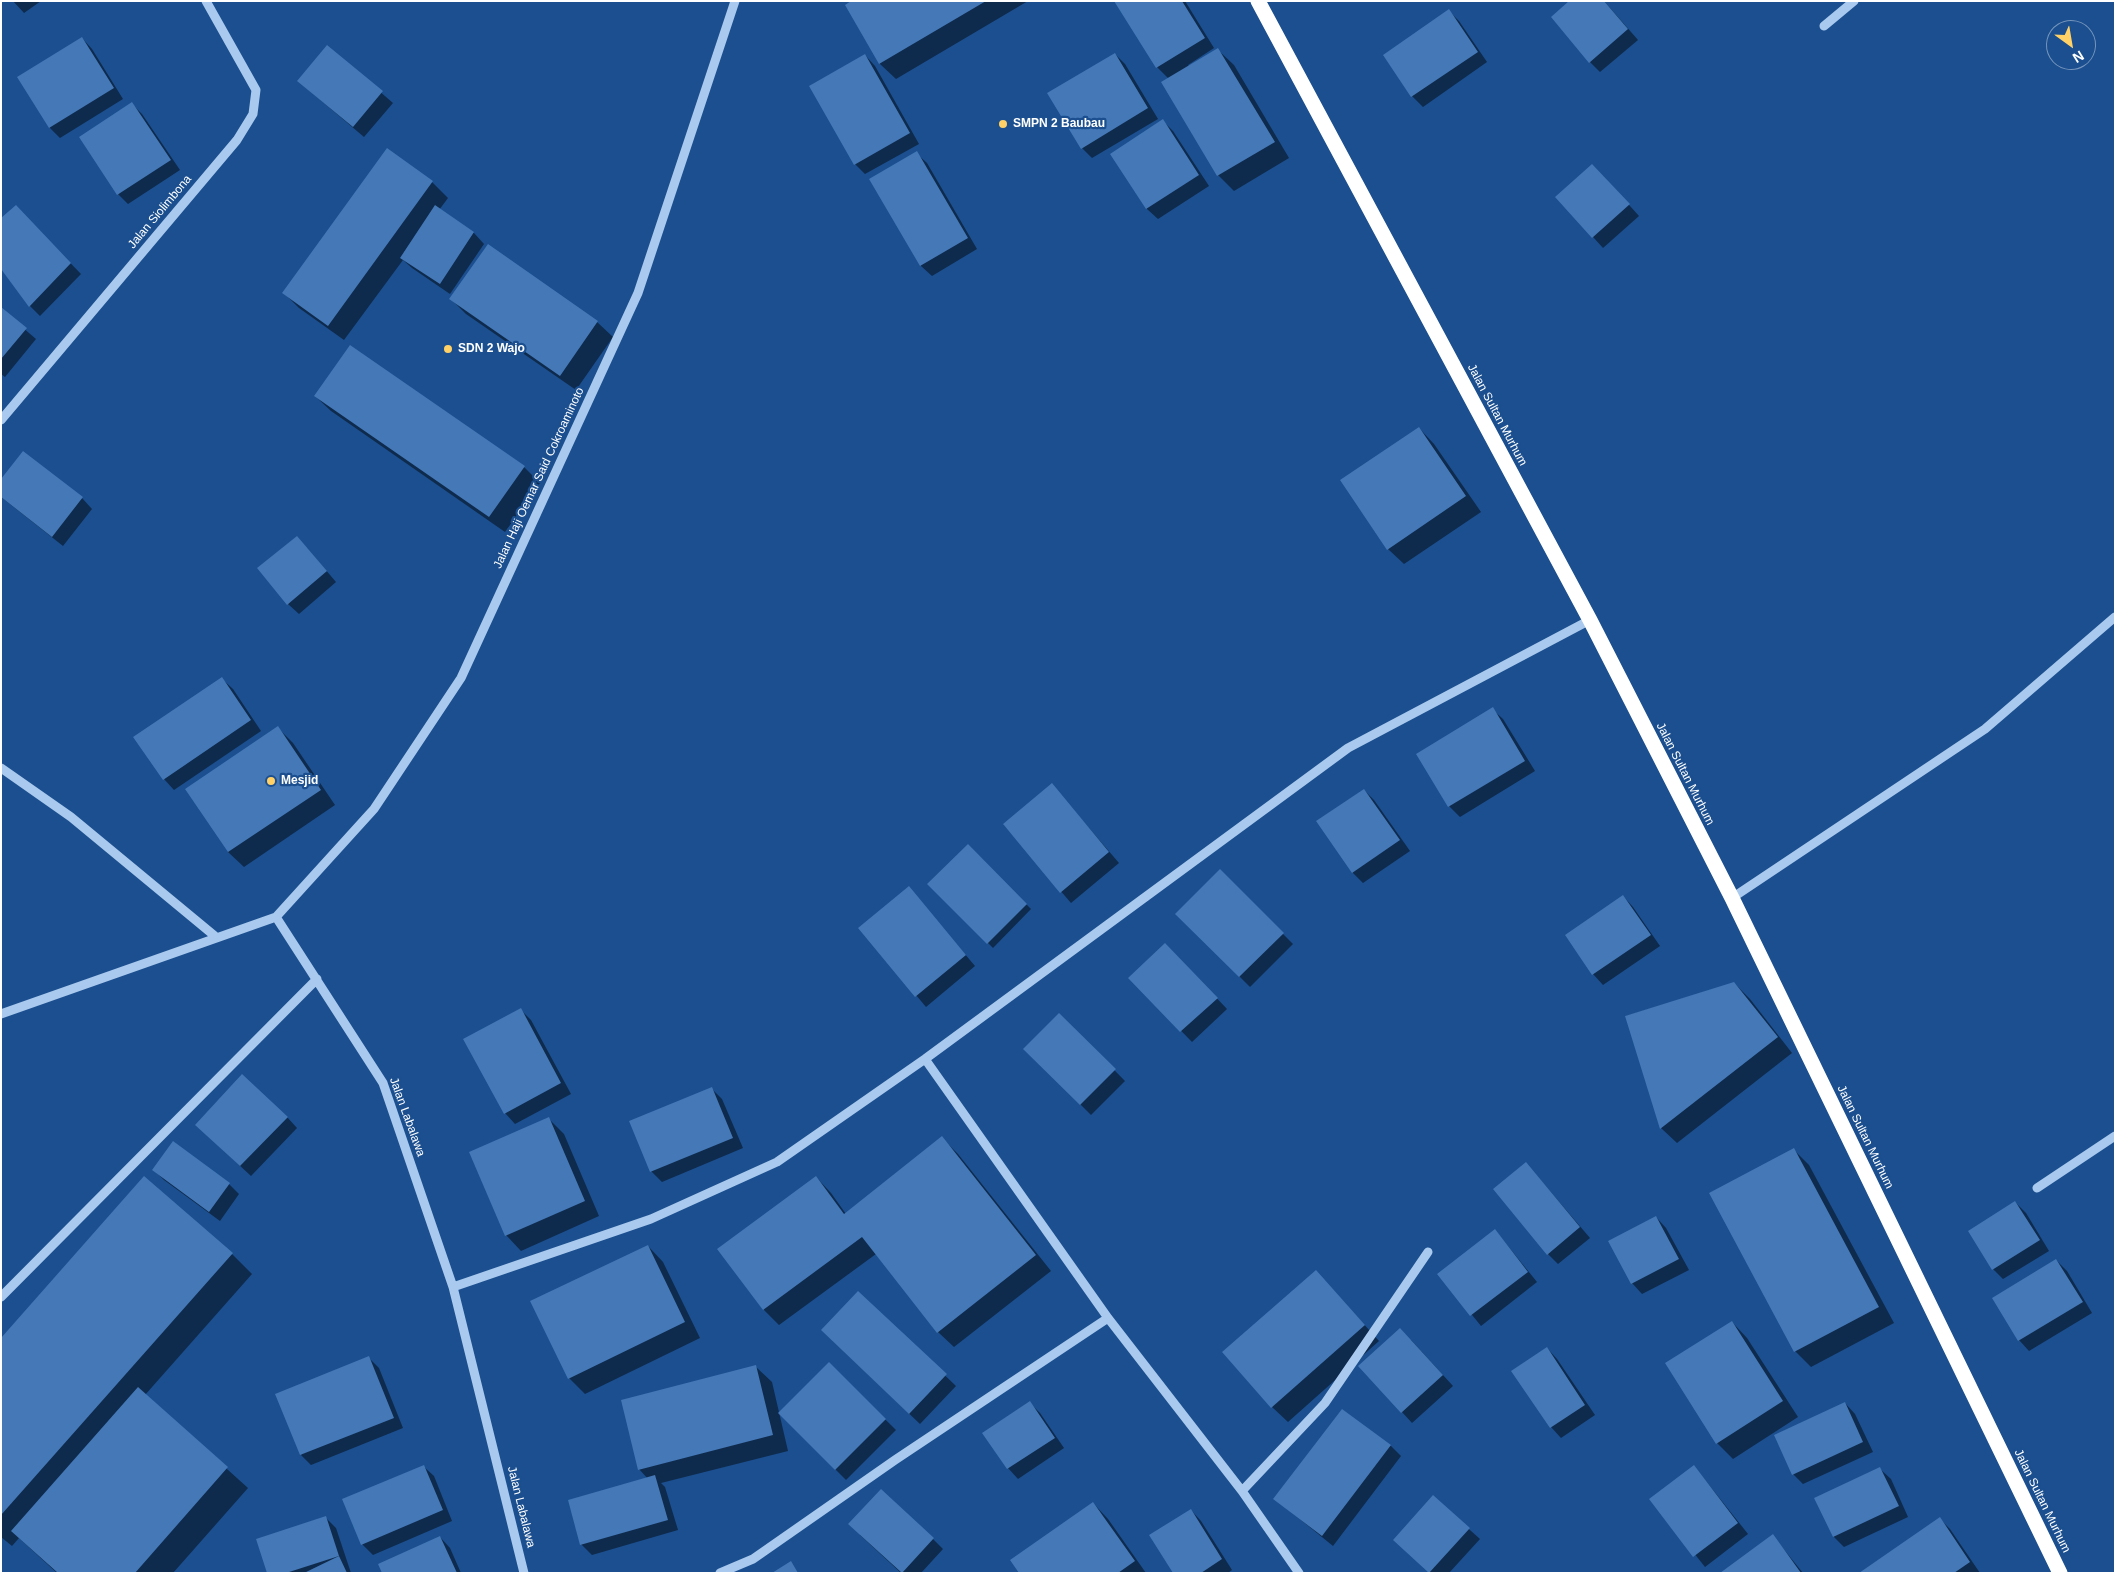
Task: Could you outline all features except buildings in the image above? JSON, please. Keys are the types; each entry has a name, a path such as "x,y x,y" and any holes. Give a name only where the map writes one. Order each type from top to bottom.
{"highway":[{"name":"Jalan Sultan Murhum","path":"1258,1 1590,620 1732,898 2060,1573"}],"street":[{"name":"Jalan Siolimbona","path":"1,420 237,140 253,114 256,90 206,1"},
{"name":"Jalan Haji Oemar Said Cokroaminoto","path":"276,917 374,809 461,678 638,292 735,1"},
{"path":"1824,26 1854,1"},
{"path":"1732,898 1985,729 2115,617"},
{"path":"453,1287 651,1219 777,1162 925,1059 1348,748 1590,620"},
{"path":"1,768 71,817 216,938"},
{"path":"1,1014 276,917"},
{"name":"Jalan Labalawa","path":"276,917 383,1083 453,1287 524,1573"},
{"path":"1,1297 317,979"},
{"path":"925,1059 1108,1318 1242,1491 1299,1573"},
{"path":"2037,1188 2115,1136"},
{"path":"1242,1491 1325,1403 1428,1252"},
{"path":"720,1573 753,1559 895,1460 1108,1318"}],"place":[{"name":"SMPN 2 Baubau","path":"1003,124"},
{"name":"SDN 2 Wajo","path":"448,349"},
{"name":"Mesjid","path":"271,781"}]}
